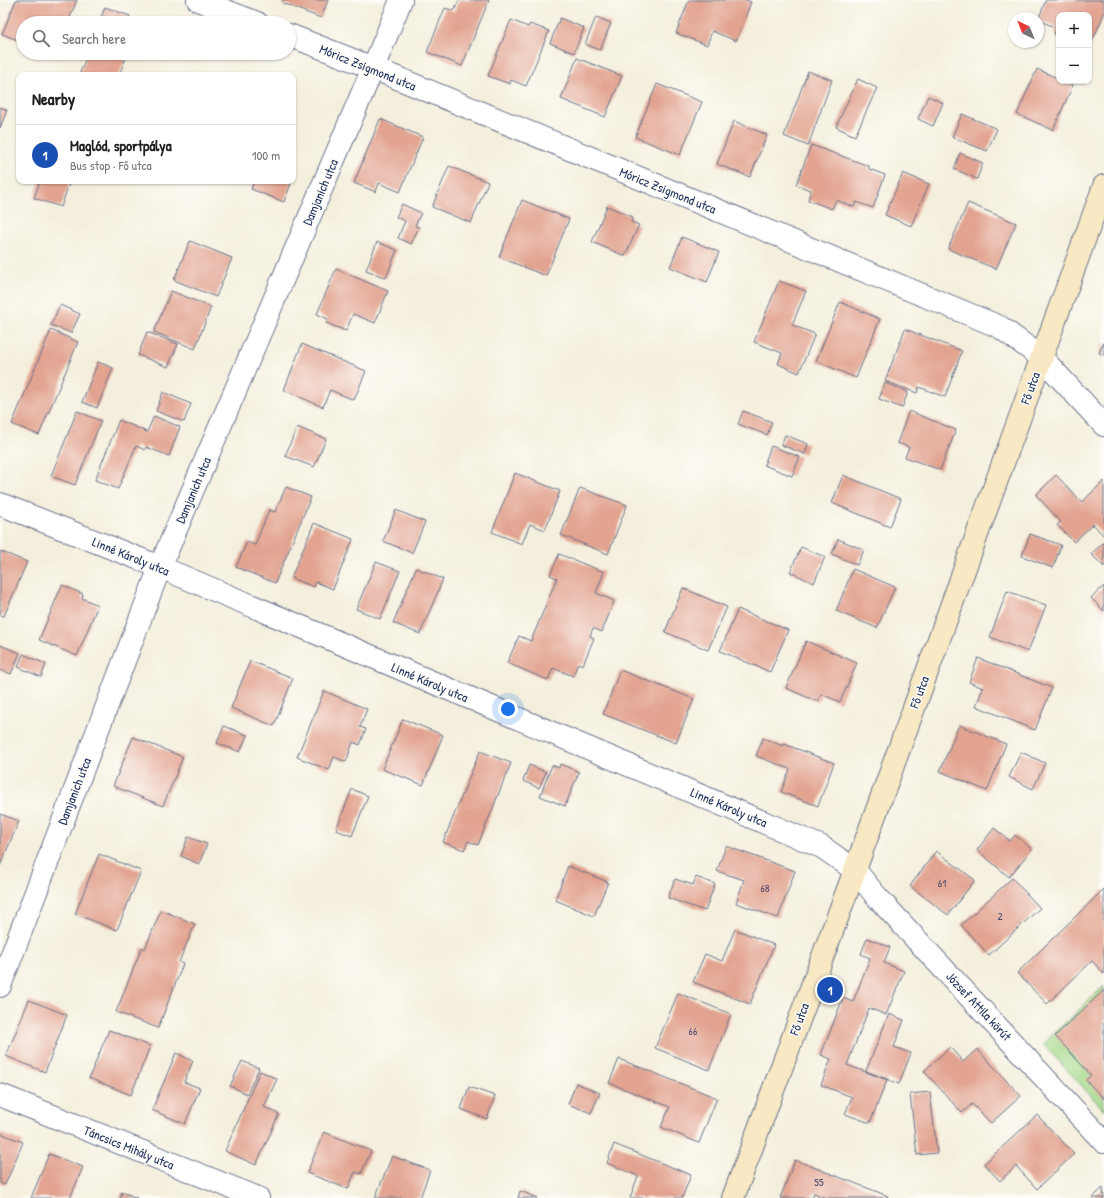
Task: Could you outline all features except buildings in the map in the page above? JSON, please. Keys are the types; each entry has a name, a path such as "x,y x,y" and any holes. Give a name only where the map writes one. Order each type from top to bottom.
{"main road":[{"name":"Fő utca","path":"732,1198 854,870 1104,186"}],"street":[{"path":"198,0 239,16"},
{"name":"Damjanich utca","path":"0,986 160,568 401,0"},
{"name":"Móricz Zsigmond utca","path":"296,38 373,68 1000,327 1041,357 1104,425"},
{"name":"Linné Károly utca","path":"0,504 160,568 822,847 854,870"},
{"name":"József Attila körút","path":"854,870 877,897 1104,1142"},
{"name":"Táncsics Mihály utca","path":"0,1095 258,1198"}],"green space":[{"path":"1104,986 1104,1110 1043,1044"}],"place":[{"name":"Maglód, sportpálya","path":"830,990"}]}
